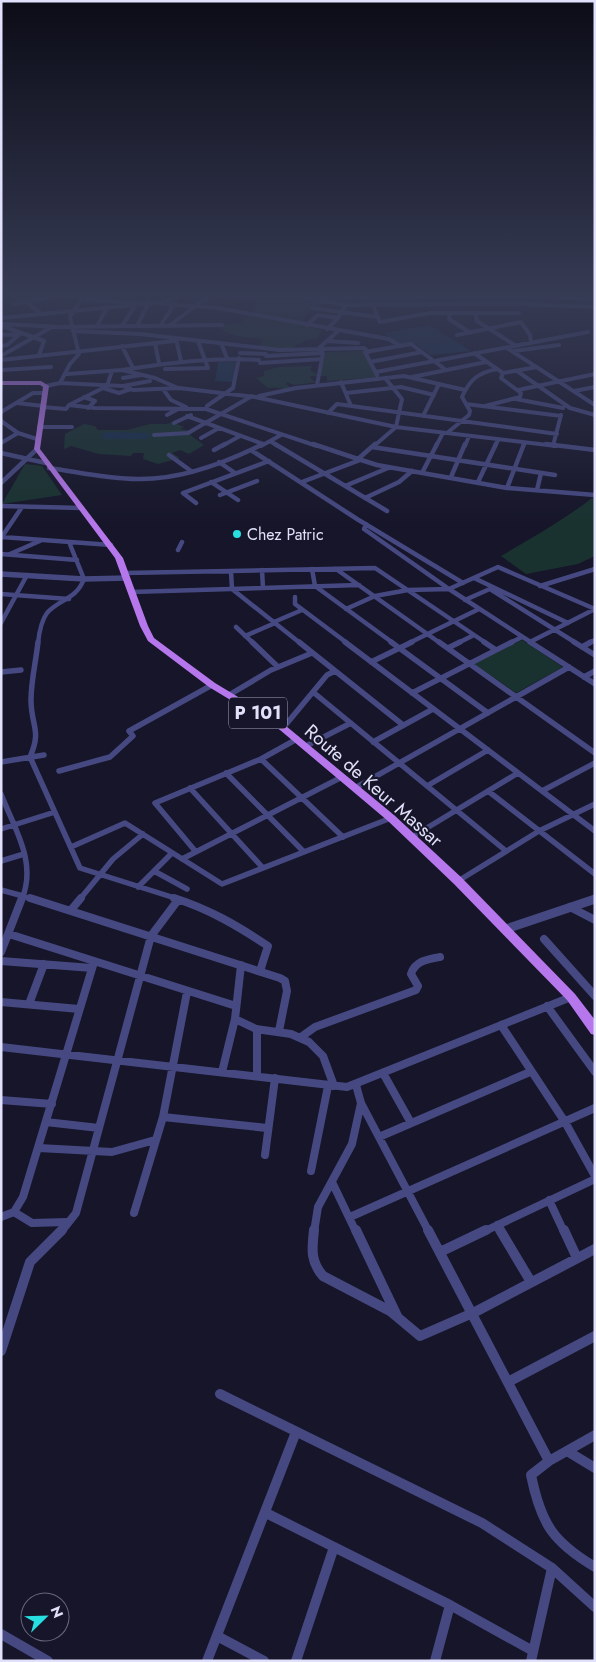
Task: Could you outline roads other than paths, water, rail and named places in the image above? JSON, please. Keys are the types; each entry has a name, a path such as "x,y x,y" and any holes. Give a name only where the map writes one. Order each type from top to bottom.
{"main road":[{"path":"1,383 41,384 46,390 37,439 37,449"},
{"name":"Route de Keur Massar","path":"37,449 111,545 126,575 144,626 151,639 228,696 283,728 391,818 506,929 570,997 595,1030"}],"street":[{"path":"1,412 33,393 46,390 60,383 68,371"},
{"path":"16,403 64,410 69,405 107,386 112,371"},
{"path":"67,374 116,371"},
{"path":"125,371 143,374 150,379 179,388 253,396 396,427 595,450"},
{"path":"60,383 123,386 150,379 162,371"},
{"path":"207,406 230,394 237,380 237,371"},
{"path":"317,385 320,371"},
{"path":"379,378 376,372 384,371"},
{"path":"410,377 443,371"},
{"path":"422,473 445,433 469,415 470,411 462,397 468,382 477,374 490,371"},
{"path":"498,371 503,374 517,371 564,406"},
{"path":"543,371 595,405"},
{"path":"123,378 143,374"},
{"path":"482,406 520,397 521,393 502,378 503,374"},
{"path":"518,390 595,374"},
{"path":"154,435 184,434 207,424 253,396 317,385 404,376 465,390"},
{"path":"401,387 404,376"},
{"path":"302,482 359,459 396,427 402,399 385,378"},
{"path":"361,391 370,380"},
{"path":"341,382 351,406"},
{"path":"423,416 439,384"},
{"path":"123,386 131,390"},
{"path":"346,393 401,387 434,395"},
{"path":"574,391 595,387"},
{"path":"102,388 119,393 131,390 179,388"},
{"path":"163,389 171,400 189,409"},
{"path":"187,396 193,390"},
{"path":"84,397 95,401 88,408"},
{"path":"514,398 564,406 595,415"},
{"path":"531,413 538,403"},
{"path":"328,413 337,404 557,434"},
{"path":"466,404 561,416"},
{"path":"69,405 88,408 180,408 200,410 223,414 281,435 359,459 412,472 451,476 507,488 595,495"},
{"path":"554,446 564,406"},
{"path":"167,415 180,408"},
{"path":"174,423 200,410"},
{"path":"187,416 263,444"},
{"path":"1,421 18,433 37,439"},
{"path":"39,427 72,427"},
{"path":"201,438 219,428"},
{"path":"536,444 540,432"},
{"path":"1,442 18,433"},
{"path":"1,453 48,465 138,479 170,477 251,450 281,435"},
{"path":"214,450 240,436"},
{"path":"451,476 469,436"},
{"path":"478,482 498,440"},
{"path":"270,441 387,512"},
{"path":"507,488 524,443"},
{"path":"372,447 556,475"},
{"path":"1,482 37,449"},
{"path":"251,450 366,524 463,583"},
{"path":"169,455 191,471"},
{"path":"196,503 183,493 269,461"},
{"path":"218,462 235,473"},
{"path":"345,486 390,467"},
{"path":"365,498 399,482 412,472"},
{"path":"536,490 541,473"},
{"path":"220,495 257,481"},
{"path":"210,482 238,500"},
{"path":"1,506 82,508"},
{"path":"2,537 22,507"},
{"path":"366,524 364,529 449,589 595,684"},
{"path":"2,537 111,545"},
{"path":"8,554 44,539"},
{"path":"69,542 84,579 82,587 68,599 47,612 39,631 31,701 37,732 36,743 30,757 80,868 100,876 199,906 240,927 268,946 260,971"},
{"path":"178,550 182,542"},
{"path":"1,554 76,560"},
{"path":"346,609 374,596 408,590 449,589 498,567 595,609"},
{"path":"1,574 84,579 126,575 375,568 496,650"},
{"path":"312,569 315,586 488,713"},
{"path":"336,569 595,753"},
{"path":"540,586 595,569"},
{"path":"262,570 263,588"},
{"path":"232,571 232,589"},
{"path":"1,623 18,595 27,575"},
{"path":"474,578 568,623"},
{"path":"132,592 359,585"},
{"path":"466,600 492,588"},
{"path":"492,588 595,655"},
{"path":"232,589 403,725"},
{"path":"1,594 68,599"},
{"path":"295,597 295,604 302,610 595,831"},
{"path":"371,662 480,609"},
{"path":"530,642 595,609"},
{"path":"245,636 302,610"},
{"path":"236,627 278,667"},
{"path":"448,648 474,635"},
{"path":"412,693 522,637"},
{"path":"582,647 595,640"},
{"path":"228,696 278,667 312,652"},
{"path":"355,788 569,667"},
{"path":"1,672 21,670"},
{"path":"283,728 327,675 335,671"},
{"path":"584,677 595,671"},
{"path":"59,770 110,757 133,736 129,731 212,685"},
{"path":"313,692 506,851"},
{"path":"373,742 433,709"},
{"path":"306,746 351,723"},
{"path":"196,852 155,804 261,759 297,739"},
{"path":"427,786 488,750"},
{"path":"1,762 44,755"},
{"path":"261,759 343,837"},
{"path":"542,791 595,764"},
{"path":"226,773 304,852"},
{"path":"412,837 518,773"},
{"path":"182,859 342,777"},
{"path":"190,788 263,868"},
{"path":"488,791 595,874"},
{"path":"1,952 28,884 28,863 2,798"},
{"path":"458,881 539,831 595,804"},
{"path":"1,829 55,812"},
{"path":"71,847 125,823 222,884 391,818"},
{"path":"71,910 114,859 143,834"},
{"path":"138,888 172,853"},
{"path":"1,861 24,854"},
{"path":"154,871 187,889"},
{"path":"1,890 24,895 280,978 287,984 279,1031"},
{"path":"506,929 595,899"},
{"path":"1,1351 26,1270 39,1253 59,1236 67,1222 76,1212 151,936 178,900"},
{"path":"570,907 595,920"},
{"path":"1,928 93,965 236,1006"},
{"path":"544,939 595,996"},
{"path":"301,1037 315,1027 416,990 418,986 410,971 420,962 440,957"},
{"path":"1,961 93,965"},
{"path":"29,1004 44,964"},
{"path":"1,1217 14,1212 23,1197 93,965"},
{"path":"222,1072 235,1019 241,965"},
{"path":"134,1213 163,1117 187,992"},
{"path":"1,1046 331,1086 356,1085 570,997"},
{"path":"1,1002 79,1009"},
{"path":"547,1006 595,1072"},
{"path":"235,1019 257,1029 279,1031 301,1037 326,1059 330,1067 331,1086 311,1171"},
{"path":"440,1252 595,1177 565,1122 530,1072 501,1025"},
{"path":"257,1029 257,1076"},
{"path":"379,1137 530,1072"},
{"path":"383,1073 411,1123"},
{"path":"265,1155 275,1078"},
{"path":"356,1085 361,1103 549,1461"},
{"path":"1,1100 52,1104"},
{"path":"361,1103 352,1144 317,1214 311,1253 315,1267 323,1276 397,1316 413,1332 422,1336 431,1334 472,1314 595,1249"},
{"path":"350,1217 595,1108"},
{"path":"163,1117 267,1128"},
{"path":"46,1122 99,1128"},
{"path":"39,1148 112,1152 155,1140"},
{"path":"332,1182 397,1316"},
{"path":"549,1200 577,1258"},
{"path":"14,1212 20,1219 36,1224 67,1222"},
{"path":"497,1225 531,1282"},
{"path":"508,1382 595,1336"},
{"path":"220,1394 482,1523 552,1568 595,1607"},
{"path":"207,1661 296,1432"},
{"path":"595,1435 549,1461 531,1475 533,1487 556,1538 566,1548 595,1567"},
{"path":"567,1451 595,1468"},
{"path":"266,1513 450,1605 532,1656 552,1568"},
{"path":"296,1661 334,1547"},
{"path":"435,1661 450,1605"},
{"path":"1,1634 48,1661"},
{"path":"217,1636 264,1661"}],"water":[{"path":"217,371 235,371 234,382 215,381"},
{"path":"103,433 149,433 148,439 102,439"}],"place":[{"name":"Chez Patric","path":"237,534"}]}
